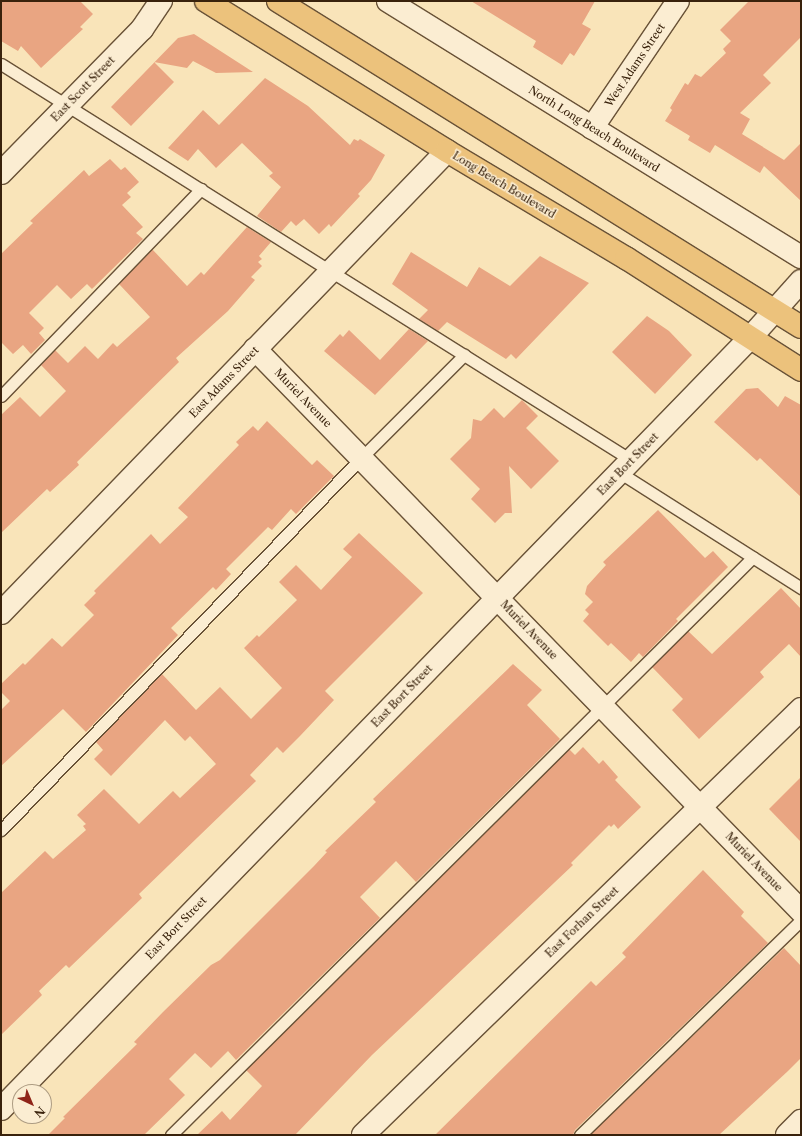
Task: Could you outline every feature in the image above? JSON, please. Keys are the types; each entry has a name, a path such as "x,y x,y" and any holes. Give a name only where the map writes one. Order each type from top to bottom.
{"main road":[{"name":"Long Beach Boulevard","path":"206,1 447,151 626,258 801,370"},
{"path":"278,1 801,327"}],"street":[{"name":"East Scott Street","path":"1,173 142,28 161,1"},
{"name":"North Long Beach Boulevard","path":"388,1 801,257"},
{"name":"West Adams Street","path":"592,128 678,1"},
{"name":"East Adams Street","path":"1,613 447,151"},
{"name":"East Bort Street","path":"1,1109 751,338 801,281"},
{"name":"Muriel Avenue","path":"255,349 801,911"},
{"name":"East Forhan Street","path":"363,1135 801,709"},
{"path":"787,1135 801,1121"}],"lane":[{"path":"1,64 464,354 753,557 801,588"},
{"path":"1,396 201,189"},
{"path":"1,830 361,458 464,354"},
{"path":"171,1135 753,557"},
{"path":"580,1135 801,920"}],"building":[{"path":"1,1 80,1 93,14 80,27 83,29 41,68 21,46 18,51 1,41"},
{"path":"471,1 595,1 582,24 591,29 574,56 570,53 562,65 533,47 536,41"},
{"path":"749,1 801,1 801,37 763,75 771,83 740,113 750,119 742,134 784,160 801,143 801,201 764,166 760,173 715,145 710,153 688,140 690,136 665,121 672,110 670,108 685,83 688,85 695,74 701,77 726,53 723,49 731,41 720,30"},
{"path":"194,34 253,72 216,73 193,61 187,68 155,62 178,38"},
{"path":"154,62 174,82 131,126 111,107"},
{"path":"265,78 308,106 350,145 354,139 358,141 360,139 385,155 371,180 358,194 360,196 331,227 329,224 319,234 304,219 296,226 291,221 281,232 257,216 281,187 269,176 273,173 242,143 216,168 198,149 188,161 168,148 203,110 219,125"},
{"path":"110,159 121,170 125,167 139,182 127,193 131,197 122,205 143,227 136,233 143,239 92,289 87,284 71,299 57,285 29,313 44,328 39,333 45,340 31,354 23,345 13,354 1,342 1,254 33,223 30,221 84,170 89,176"},
{"path":"247,227 271,242 259,256 262,259 258,262 262,266 251,277 255,280 228,311 176,358 179,362 77,462 79,465 50,492 47,489 1,533 1,415 20,397 40,417 66,391 41,365 55,350 68,363 85,346 98,359 113,343 117,347 150,317 119,284 152,249 187,286 201,272 204,275"},
{"path":"411,252 467,287 479,267 510,286 540,256 589,283 516,359 511,354 506,359 447,322 438,331 419,319 428,310 392,284"},
{"path":"647,316 669,331 692,355 655,394 612,352"},
{"path":"409,329 428,341 375,395 324,351 340,334 343,337 349,330 380,360"},
{"path":"758,388 778,407 785,396 801,405 801,497 760,458 757,461 714,422 746,389"},
{"path":"522,400 538,416 526,428 559,461 531,489 509,466 512,513 505,513 495,523 471,499 480,489 450,459 471,438 473,419 481,421 494,408 504,418"},
{"path":"267,421 312,465 317,460 334,476 296,514 291,509 272,530 268,527 226,569 231,574 216,590 213,587 171,628 178,635 86,732 63,709 1,766 1,710 10,701 1,692 1,684 23,663 25,665 52,638 62,647 94,615 84,605 96,593 94,591 151,534 160,544 188,517 178,508 239,445 236,442 253,426 258,431"},
{"path":"658,510 705,558 713,551 728,567 676,619 678,621 643,657 639,653 631,662 611,643 608,646 583,621 589,614 585,610 593,602 585,594 587,586 606,565 603,562"},
{"path":"359,533 423,593 325,691 334,700 300,736 283,753 277,747 250,775 256,781 139,894 142,898 69,968 66,965 39,991 42,995 1,1035 1,893 45,851 53,859 86,830 83,826 86,824 77,815 104,789 139,824 173,791 180,798 216,764 190,736 185,741 165,720 111,776 94,759 103,750 96,742 162,674 196,710 220,687 251,719 282,688 244,648 257,635 259,637 297,600 279,582 296,565 321,590 352,557 343,549"},
{"path":"781,588 801,609 801,657 789,644 760,672 764,677 699,739 672,710 683,699 652,667 688,631 712,654"},
{"path":"513,664 542,690 527,705 560,739 416,882 396,861 360,897 380,918 236,1060 228,1051 211,1068 195,1053 169,1079 185,1095 144,1135 48,1135 65,1118 63,1117 137,1044 134,1042 163,1012 211,965 220,960 314,866 327,852 325,851 376,802 373,799"},
{"path":"583,747 599,764 603,760 618,777 615,780 641,807 618,829 614,824 611,827 609,825 571,863 573,865 372,1055 295,1135 197,1135 222,1111 230,1120 262,1086 246,1070 569,749 575,755"},
{"path":"801,777 801,842 769,809"},
{"path":"703,870 744,912 741,916 768,943 575,1130 573,1135 435,1135 591,981 596,986 626,957 622,953"},
{"path":"784,948 801,966 801,1058 788,1071 719,1135 590,1135"}]}
